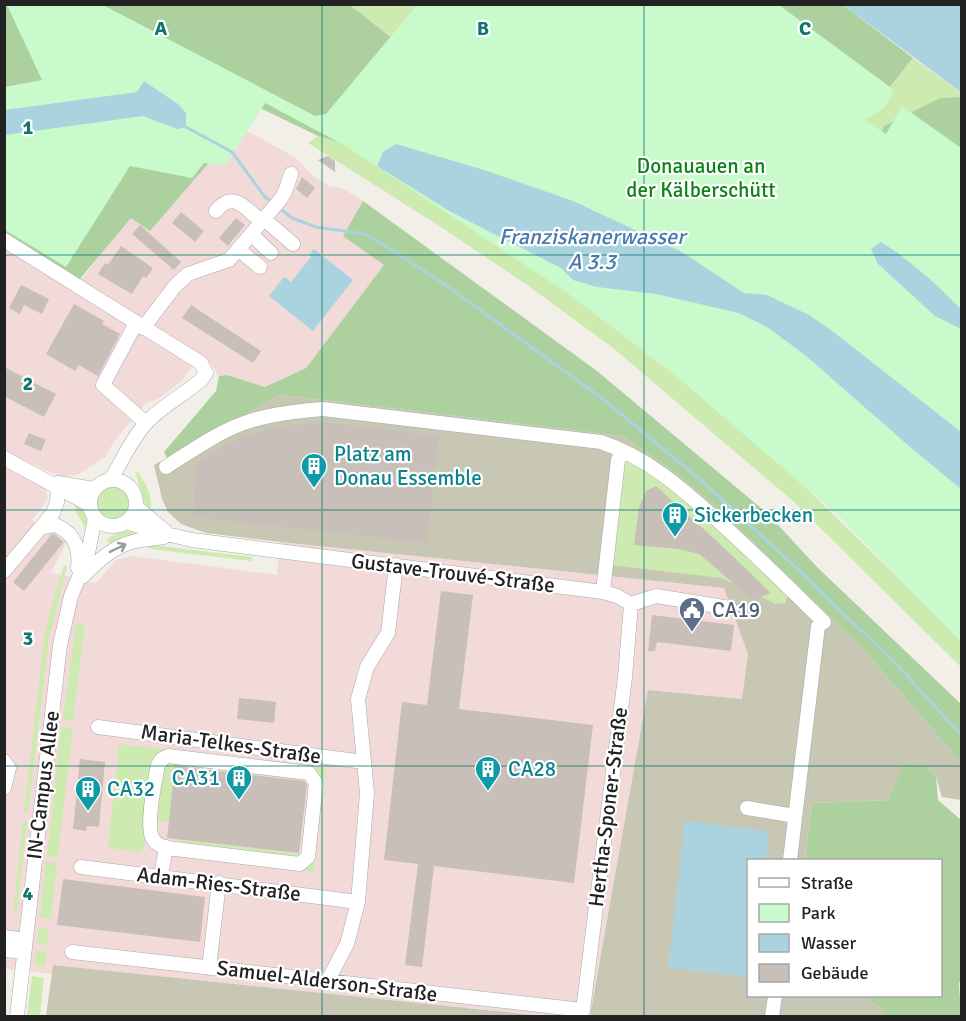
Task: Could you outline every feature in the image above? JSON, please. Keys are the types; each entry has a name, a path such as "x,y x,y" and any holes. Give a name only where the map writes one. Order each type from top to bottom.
{"street":[{"path":"146,423 103,385 139,325 188,274 229,260 280,200 291,174"},
{"path":"216,211 223,203 238,202 266,218 293,244"},
{"path":"251,234 271,253"},
{"path":"4,240 201,363 206,373 202,379 146,423 111,479"},
{"path":"238,249 260,267"},
{"path":"166,467 197,447 243,423 293,411 323,409 601,442 623,451 676,484 733,534 824,622 818,626 790,859"},
{"path":"128,484 130,448"},
{"path":"603,592 618,460 623,451"},
{"path":"4,458 52,483 93,511 106,525 112,526 127,522 131,518 136,507 135,494 128,484 117,479 102,482 94,489 93,511"},
{"path":"52,483 94,489"},
{"path":"4,571 56,505 52,483"},
{"name":"Gustave-Trouvé-Straße","path":"136,507 172,536"},
{"name":"IN-Campus Allee","path":"87,558 93,511"},
{"name":"Gustave-Trouvé-Straße","path":"127,522 192,540 603,592 617,596 631,604"},
{"path":"40,528 55,525 74,538 79,556 76,583"},
{"name":"IN-Campus Allee","path":"17,1017 60,645 76,583 87,558 112,526"},
{"name":"Gustave-Trouvé-Straße","path":"76,583 96,562 119,546 140,540 172,536"},
{"path":"327,982 347,944 358,902 367,793 358,699 367,667 388,633 396,566"},
{"path":"631,604 656,596 730,608"},
{"name":"Hertha-Sponer-Straße","path":"583,1010 625,677 631,604"},
{"name":"Maria-Telkes-Straße","path":"98,727 364,762"},
{"path":"168,756 309,773 316,783 308,857 300,864 165,847 158,845 153,838 150,821 158,765 168,756"},
{"path":"4,761 9,768 4,788"},
{"path":"747,808 795,816"},
{"path":"161,876 165,847"},
{"name":"Adam-Ries-Straße","path":"81,867 358,902"},
{"path":"209,968 219,883"},
{"path":"4,937 25,946"},
{"path":"4,950 25,946"},
{"name":"Samuel-Alderson-Straße","path":"72,952 583,1010"},
{"path":"772,1017 775,997"}],"shaded area":[{"path":"240,127 296,158 313,176 329,186 342,188 363,201 344,236 384,265 306,368 265,387 227,375 219,376 211,364 202,359 188,371 184,379 158,399 146,403 113,443 106,456 81,473 73,476 58,476 34,465 27,478 45,488 48,499 32,520 47,531 53,530 67,541 51,572 96,583 116,560 132,556 277,575 280,542 725,588 748,654 742,699 648,690 590,1016 543,1016 53,965 52,974 5,969 4,248 29,260 72,291 131,217 150,231"},
{"path":"281,395 622,436 669,468 718,508 861,647 961,762 961,800 942,797 936,777 926,765 889,800 812,803 805,859 747,859 747,997 864,997 884,1009 884,1016 590,1016 648,690 742,699 748,654 724,588 206,533 181,524 168,512 162,499 154,465"},
{"path":"53,965 543,1016 46,1016"}],"green space":[{"path":"575,4 858,128 913,58 961,92 961,97 940,98 866,169 377,166 616,320 719,403 961,639 961,667 794,502 613,348 527,285 441,227 308,143 318,136 338,142 398,43 350,5"},
{"path":"5,5 18,5 240,127 150,231 131,218 79,280 5,234"},
{"name":"Donauauen an der Kälberschütt","path":"7,5 103,5 315,116 326,114 417,5 779,5 894,90 884,108 864,120 886,134 902,106 961,148 961,642 841,518 676,376 566,292 346,146 265,103 225,166 204,163 192,178 130,166 66,267 5,230 5,87 42,80"},
{"path":"66,5 350,5 398,43 352,130 338,142 318,136 248,102"},
{"path":"629,5 843,5 913,58 858,127"},
{"path":"961,97 961,226 866,169 884,126 940,98"},
{"path":"363,201 597,371 767,513 817,567 961,704 961,762 861,647 718,508 669,468 622,436 281,395 167,458 164,452 216,391 219,376 227,375 265,387 306,368 384,265 343,236"},
{"path":"628,457 674,486 789,593 785,603 776,604 722,578 609,565 622,463"},
{"path":"135,471 148,490 151,501 150,512 144,503"},
{"path":"113,485 125,490 130,502 125,514 113,519 101,514 96,502 101,490"},
{"path":"75,503 85,515 87,531 76,512"},
{"path":"127,530 139,532 137,537 111,544 106,540 115,534"},
{"path":"146,546 252,557 252,561 150,549"},
{"path":"64,565 67,566 49,639 28,812 24,812 44,639"},
{"path":"76,623 85,625 73,721 63,720"},
{"path":"61,727 73,728 58,857 47,856"},
{"path":"119,744 326,768 314,872 176,856 177,854 299,868 316,773 155,762 144,847 140,852 108,848"},
{"path":"189,761 189,767 175,766 169,822 153,820 164,762"},
{"path":"195,761 310,778 305,852 301,858 176,846 178,839 301,854 309,781 194,768"},
{"path":"904,764 926,765 936,777 938,800 961,820 962,980 959,983 961,1016 884,1016 884,1009 864,997 942,997 942,859 805,859 812,803 889,800"},
{"path":"23,820 27,820 17,914 13,914"},
{"path":"46,862 57,863 51,918 40,917"},
{"path":"38,928 49,929 47,945 37,944"},
{"path":"36,951 47,952 45,967 34,965"},
{"path":"32,976 44,978 40,1016 27,1016"}],"water":[{"path":"843,5 961,5 961,92"},
{"path":"144,81 178,104 186,113 186,127 177,129 143,116 5,135 5,110 137,92"},
{"name":"Franziskanerwasser A 3.3","path":"396,144 484,170 573,201 682,252 744,293 767,295 809,315 961,432 961,489 805,355 767,327 739,313 656,294 597,287 573,280 561,268 451,212 377,166 383,152"},
{"path":"881,242 930,279 961,309 961,329 935,316 878,264 871,249"},
{"path":"314,249 353,280 313,331 269,296 284,277 291,282 311,257 309,255"},
{"path":"685,821 769,831 766,859 747,859 747,977 668,968"}],"building":[{"path":"328,156 335,161 335,172 318,160"},
{"path":"302,177 315,188 307,198 296,189"},
{"path":"181,212 204,231 195,242 172,223"},
{"path":"236,218 245,225 228,246 219,238"},
{"path":"140,225 181,262 174,270 132,234"},
{"path":"121,246 153,268 146,278 143,276 132,294 98,274 105,263 108,265"},
{"path":"21,285 49,299 42,314 24,305 20,314 9,308"},
{"path":"74,304 104,321 102,324 120,334 98,376 79,365 75,371 46,354"},
{"path":"191,305 261,351 253,363 182,318"},
{"path":"4,367 56,394 44,417 4,396"},
{"name":"Platz am Donau Essemble","path":"334,423 439,436 427,543 193,517 197,462 241,438 278,426"},
{"path":"29,433 46,440 41,451 24,444"},
{"name":"Sickerbecken","path":"656,486 771,593 753,600 699,554 678,549 634,545 639,507 646,491"},
{"path":"54,534 64,542 24,591 13,582"},
{"name":"CA28","path":"441,591 473,595 459,709 593,725 574,883 434,866 422,967 405,965 418,864 384,860 402,702 427,705"},
{"name":"CA19","path":"652,615 734,625 731,651 657,642 655,651 648,651"},
{"path":"239,698 276,702 274,723 237,719"},
{"path":"80,759 105,762 99,827 87,826 86,831 73,829"},
{"name":"CA31","path":"175,766 304,781 307,785 299,853 167,838"},
{"path":"63,879 205,897 200,942 57,925"}],"waterway":[{"path":"186,127 232,152 265,197 273,203"},
{"path":"278,207 292,218 316,227 365,234 384,245 447,286 603,399 703,482 804,575 887,654 962,736"}],"place":[{"name":"Platz am Donau Essemble","path":"314,489"},
{"name":"Sickerbecken","path":"675,538"},
{"name":"CA19","path":"692,633"},
{"name":"CA28","path":"488,792"},
{"name":"CA31","path":"239,801"},
{"name":"CA32","path":"88,812"}]}
